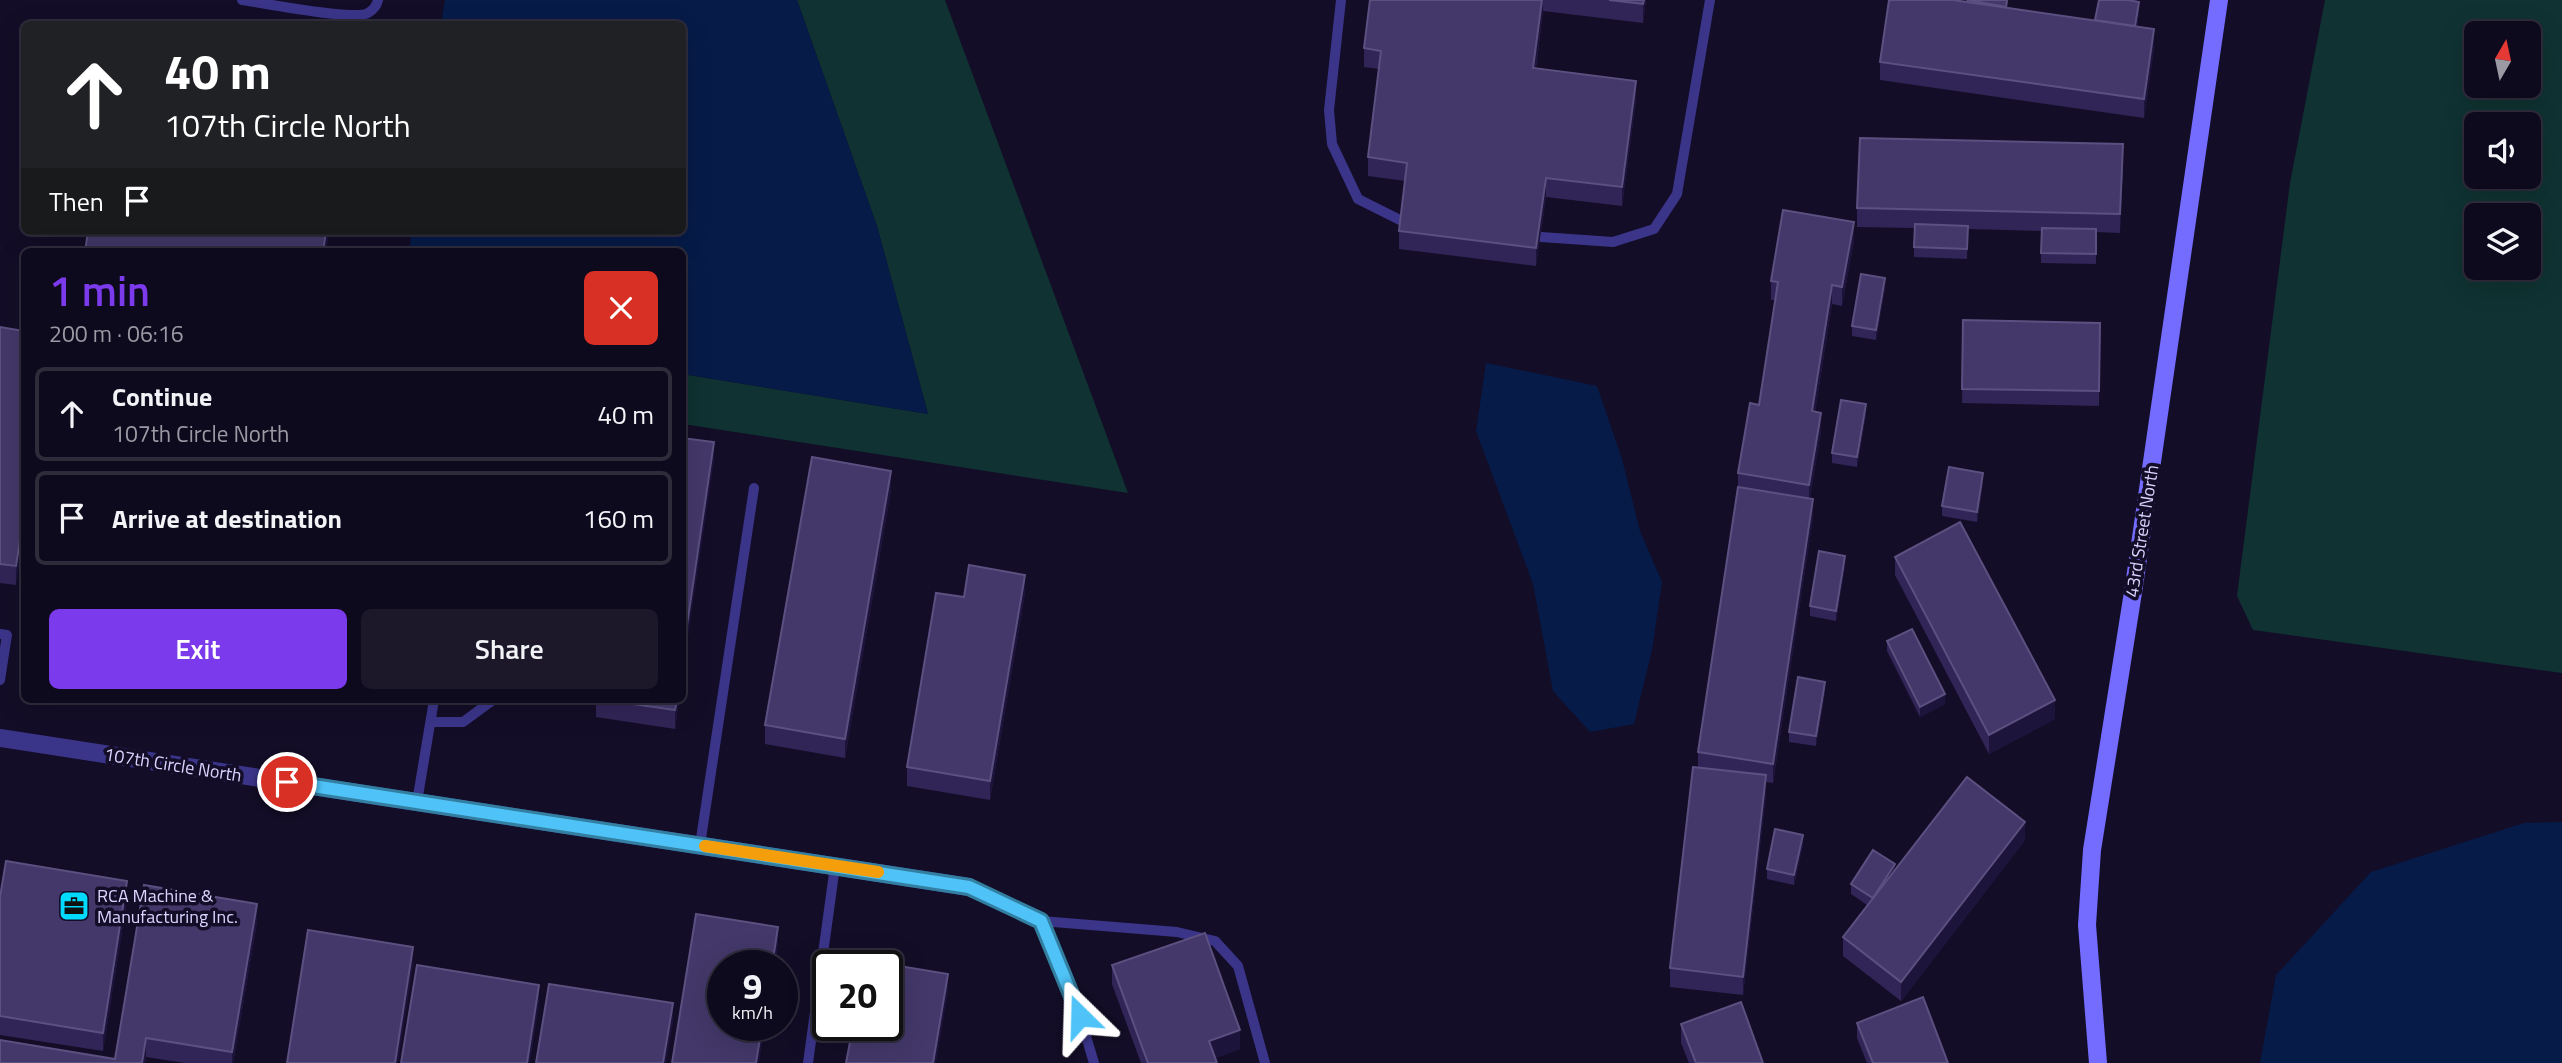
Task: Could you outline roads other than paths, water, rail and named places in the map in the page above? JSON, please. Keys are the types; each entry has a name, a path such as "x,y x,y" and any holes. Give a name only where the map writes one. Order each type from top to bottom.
{"street":[{"name":"43rd Street North","path":"2098,1063 2087,925 2092,849 2136,572 2219,0"},
{"name":"107th Circle North","path":"0,738 969,887"}],"lane":[{"path":"242,0 349,15 367,14 378,0"},
{"path":"1342,0 1329,110 1332,144 1358,199 1402,221 1430,224"},
{"path":"1513,234 1613,242 1654,229 1677,194 1710,0"},
{"path":"700,845 754,488"},
{"path":"0,634 6,635 0,680"},
{"path":"417,802 434,703"},
{"path":"431,722 463,722 489,703"},
{"path":"808,1063 835,866"},
{"path":"969,887 1041,921 1177,932 1215,941 1238,966 1265,1063"},
{"path":"1041,921 1080,1016 1094,1063"}],"water":[{"path":"445,0 797,0 877,226 928,414 686,374 686,248 410,248 411,235 686,235 686,21 442,21"},
{"path":"1486,363 1597,386 1622,459 1640,531 1662,582 1652,650 1634,724 1590,732 1553,691 1533,584 1476,431"},
{"path":"2562,822 2562,1063 2260,1063 2276,975 2371,872 2524,823"}],"place":[{"name":"RCA Machine & Manufacturing Inc.","path":"74,906"}]}
